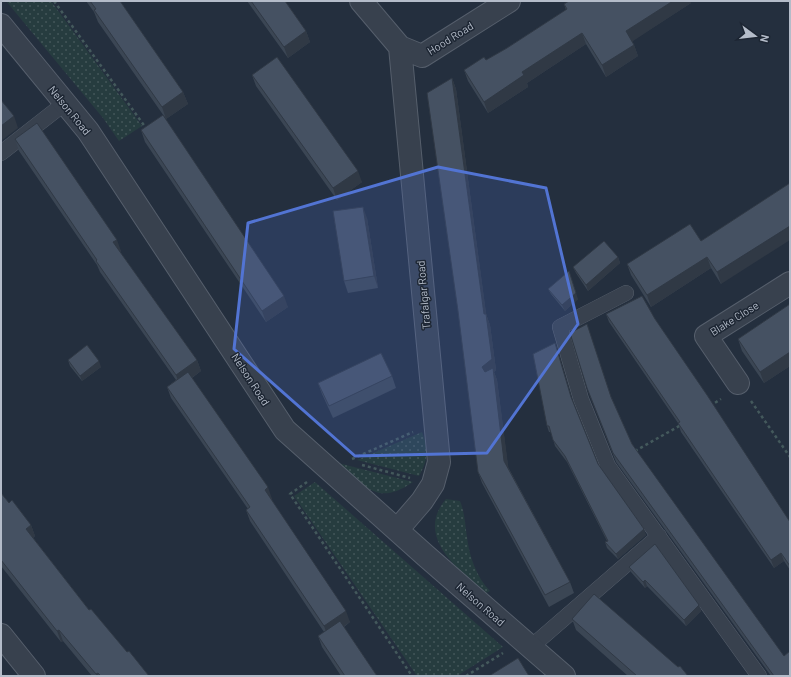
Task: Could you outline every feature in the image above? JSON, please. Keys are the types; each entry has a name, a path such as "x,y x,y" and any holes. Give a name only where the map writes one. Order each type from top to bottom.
{"street":[{"name":"Hood Road","path":"361,1 400,47 422,56 509,1"},
{"name":"Nelson Road","path":"1,25 88,130 285,430 564,676"},
{"name":"Trafalgar Road","path":"397,530 422,501 433,484 439,462 400,47"},
{"name":"Blake Close","path":"740,384 706,336 790,283"},
{"path":"1,635 34,676"}],"lane":[{"path":"1,153 65,103"},
{"path":"626,293 560,327 581,399 608,466 759,676"},
{"path":"527,644 659,536"}],"path":[{"path":"54,1 146,128"},
{"path":"704,410 740,384 790,457"},
{"path":"354,463 346,461 435,422"},
{"path":"608,466 685,422"},
{"path":"361,465 433,484"},
{"path":"327,468 290,494 412,676"},
{"path":"466,676 527,644"}],"highlighted area":[{"path":"438,167 546,188 578,324 487,453 355,456 234,349 248,223"}],"green space":[{"path":"6,1 51,1 142,126 119,141 103,118"},
{"path":"422,432 426,444 426,460 419,476 357,460"},
{"path":"338,463 413,482 390,493 381,493 364,486"},
{"path":"315,482 503,647 457,676 417,676 294,496"},
{"path":"446,499 460,501 462,506 472,559 481,580 490,591 484,594 453,563 437,539 435,526 437,513"}],"building":[{"path":"90,1 120,1 183,92 162,107 94,10 96,9"},
{"path":"251,1 285,1 306,31 284,47"},
{"path":"569,1 673,1 626,31 634,45 602,65 582,33 522,72 524,75 484,102 464,70 484,57 486,60 507,48 567,9 564,4"},
{"path":"277,57 358,171 333,188 252,75"},
{"path":"452,78 484,314 486,314 492,359 482,367 485,372 493,368 504,461 570,582 545,595 478,472 458,311 427,93"},
{"path":"1,100 14,116 1,126"},
{"path":"163,115 284,296 262,311 141,130"},
{"path":"37,123 117,240 113,242 197,360 176,375 96,261 97,260 15,139"},
{"path":"790,183 790,226 717,272 707,257 647,295 627,264 690,224 701,241"},
{"path":"363,207 374,276 344,281 333,211"},
{"path":"604,241 618,257 586,285 573,267"},
{"path":"569,271 576,293 562,305 548,289"},
{"path":"642,296 655,319 707,395 790,522 790,566 781,553 771,560 678,423 680,422 606,314"},
{"path":"790,304 790,352 760,372 738,339"},
{"path":"587,324 611,397 632,444 784,656 790,651 789,676 774,676 613,453 587,388 570,333"},
{"path":"555,343 571,397 598,464 644,529 616,554 605,542 608,541 565,456 553,440 549,426 547,426 533,354"},
{"path":"87,345 99,361 80,376 68,360"},
{"path":"381,353 392,376 329,406 318,383"},
{"path":"188,372 268,487 265,490 346,611 324,626 246,510 250,507 167,387"},
{"path":"1,493 9,503 12,500 31,525 26,529 89,610 91,609 127,652 129,651 149,676 101,676 98,673 96,674 59,630 57,631 1,560"},
{"path":"655,544 699,605 684,620 645,580 643,582 629,567"},
{"path":"594,594 678,667 680,666 688,676 637,676 572,619"},
{"path":"340,621 377,676 345,676 318,636"},
{"path":"518,658 529,676 489,676"}]}
